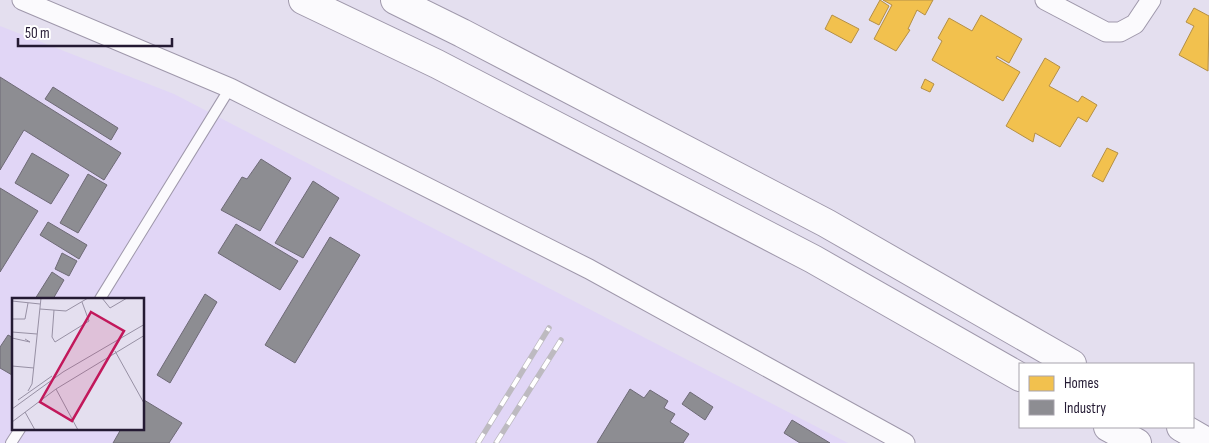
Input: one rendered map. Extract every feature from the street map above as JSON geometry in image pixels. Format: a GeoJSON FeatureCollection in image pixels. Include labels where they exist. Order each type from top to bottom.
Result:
{"type":"FeatureCollection","features":[{"type":"Feature","properties":{"kind":"highway"},"geometry":{"type":"LineString","coordinates":[[303,0],[436,64],[813,259],[1019,376]]}},
{"type":"Feature","properties":{"kind":"highway"},"geometry":{"type":"LineString","coordinates":[[395,0],[471,37],[826,224],[1070,363]]}},
{"type":"Feature","properties":{"kind":"highway"},"geometry":{"type":"LineString","coordinates":[[1110,428],[1137,443]]}},
{"type":"Feature","properties":{"kind":"highway"},"geometry":{"type":"LineString","coordinates":[[1183,428],[1209,443]]}},
{"type":"Feature","properties":{"kind":"street"},"geometry":{"type":"LineString","coordinates":[[22,0],[230,88],[589,269],[905,443]]}},
{"type":"Feature","properties":{"kind":"street"},"geometry":{"type":"LineString","coordinates":[[1045,0],[1106,32],[1120,32],[1135,24],[1151,0]]}},
{"type":"Feature","properties":{"kind":"lane"},"geometry":{"type":"LineString","coordinates":[[101,298],[230,88]]}},
{"type":"Feature","properties":{"kind":"lane"},"geometry":{"type":"LineString","coordinates":[[11,443],[19,430]]}},
{"type":"Feature","properties":{"kind":"shaded area"},"geometry":{"type":"Polygon","coordinates":[[[0,26],[174,94],[848,443],[0,443],[0,26]]]}},
{"type":"Feature","properties":{"kind":"building: Homes"},"geometry":{"type":"Polygon","coordinates":[[[880,0],[889,6],[879,25],[869,20],[880,0]]]}},
{"type":"Feature","properties":{"kind":"building: Homes"},"geometry":{"type":"Polygon","coordinates":[[[883,0],[933,0],[925,15],[917,10],[908,29],[910,30],[896,51],[874,39],[892,5],[883,0]]]}},
{"type":"Feature","properties":{"kind":"building: Homes"},"geometry":{"type":"Polygon","coordinates":[[[1194,8],[1209,16],[1208,71],[1179,55],[1194,26],[1186,22],[1194,8]]]}},
{"type":"Feature","properties":{"kind":"building: Homes"},"geometry":{"type":"Polygon","coordinates":[[[832,15],[859,29],[851,43],[825,29],[832,15]]]}},
{"type":"Feature","properties":{"kind":"building: Homes"},"geometry":{"type":"Polygon","coordinates":[[[981,15],[1022,39],[1009,63],[997,56],[996,58],[1020,72],[1003,101],[932,60],[942,41],[938,38],[949,18],[972,31],[981,15]]]}},
{"type":"Feature","properties":{"kind":"building: Homes"},"geometry":{"type":"Polygon","coordinates":[[[1045,58],[1060,67],[1049,86],[1078,102],[1082,96],[1097,105],[1087,122],[1078,117],[1060,147],[1035,133],[1033,142],[1006,126],[1045,58]]]}},
{"type":"Feature","properties":{"kind":"building: Homes"},"geometry":{"type":"Polygon","coordinates":[[[925,79],[934,84],[930,92],[921,88],[925,79]]]}},
{"type":"Feature","properties":{"kind":"building: Homes"},"geometry":{"type":"Polygon","coordinates":[[[1107,148],[1118,153],[1103,182],[1092,176],[1107,148]]]}},
{"type":"Feature","properties":{"kind":"building: Industry"},"geometry":{"type":"Polygon","coordinates":[[[0,77],[121,153],[104,180],[24,130],[0,170],[0,77]]]}},
{"type":"Feature","properties":{"kind":"building: Industry"},"geometry":{"type":"Polygon","coordinates":[[[53,87],[118,128],[111,140],[45,99],[53,87]]]}},
{"type":"Feature","properties":{"kind":"building: Industry"},"geometry":{"type":"Polygon","coordinates":[[[32,153],[69,175],[51,204],[15,183],[32,153]]]}},
{"type":"Feature","properties":{"kind":"building: Industry"},"geometry":{"type":"Polygon","coordinates":[[[261,159],[291,178],[260,231],[221,210],[242,177],[247,179],[261,159]]]}},
{"type":"Feature","properties":{"kind":"building: Industry"},"geometry":{"type":"Polygon","coordinates":[[[88,174],[107,185],[78,233],[60,223],[88,174]]]}},
{"type":"Feature","properties":{"kind":"building: Industry"},"geometry":{"type":"Polygon","coordinates":[[[313,181],[339,198],[303,258],[275,243],[313,181]]]}},
{"type":"Feature","properties":{"kind":"building: Industry"},"geometry":{"type":"Polygon","coordinates":[[[0,188],[38,211],[0,272],[0,188]]]}},
{"type":"Feature","properties":{"kind":"building: Industry"},"geometry":{"type":"Polygon","coordinates":[[[48,222],[87,245],[79,259],[40,235],[48,222]]]}},
{"type":"Feature","properties":{"kind":"building: Industry"},"geometry":{"type":"Polygon","coordinates":[[[236,224],[298,261],[280,290],[218,253],[236,224]]]}},
{"type":"Feature","properties":{"kind":"building: Industry"},"geometry":{"type":"Polygon","coordinates":[[[330,237],[360,255],[295,363],[265,345],[330,237]]]}},
{"type":"Feature","properties":{"kind":"building: Industry"},"geometry":{"type":"Polygon","coordinates":[[[62,253],[77,261],[69,276],[55,269],[62,253]]]}},
{"type":"Feature","properties":{"kind":"building: Industry"},"geometry":{"type":"Polygon","coordinates":[[[52,272],[64,280],[54,298],[36,298],[52,272]]]}},
{"type":"Feature","properties":{"kind":"building: Industry"},"geometry":{"type":"Polygon","coordinates":[[[205,294],[217,302],[170,383],[157,375],[205,294]]]}},
{"type":"Feature","properties":{"kind":"building: Industry"},"geometry":{"type":"Polygon","coordinates":[[[8,335],[12,337],[12,375],[0,368],[0,347],[8,335]]]}},
{"type":"Feature","properties":{"kind":"building: Industry"},"geometry":{"type":"Polygon","coordinates":[[[630,389],[644,398],[650,390],[668,401],[664,408],[675,414],[670,422],[689,434],[683,443],[597,443],[630,389]]]}},
{"type":"Feature","properties":{"kind":"building: Industry"},"geometry":{"type":"Polygon","coordinates":[[[690,392],[713,407],[705,420],[682,404],[690,392]]]}},
{"type":"Feature","properties":{"kind":"building: Industry"},"geometry":{"type":"Polygon","coordinates":[[[145,401],[182,423],[169,443],[113,443],[120,430],[145,430],[145,401]]]}},
{"type":"Feature","properties":{"kind":"building: Industry"},"geometry":{"type":"Polygon","coordinates":[[[792,420],[830,443],[800,443],[784,433],[792,420]]]}},
{"type":"Feature","properties":{"kind":"railway"},"geometry":{"type":"LineString","coordinates":[[478,443],[549,328]]}},
{"type":"Feature","properties":{"kind":"railway"},"geometry":{"type":"LineString","coordinates":[[496,443],[561,340]]}}]}
